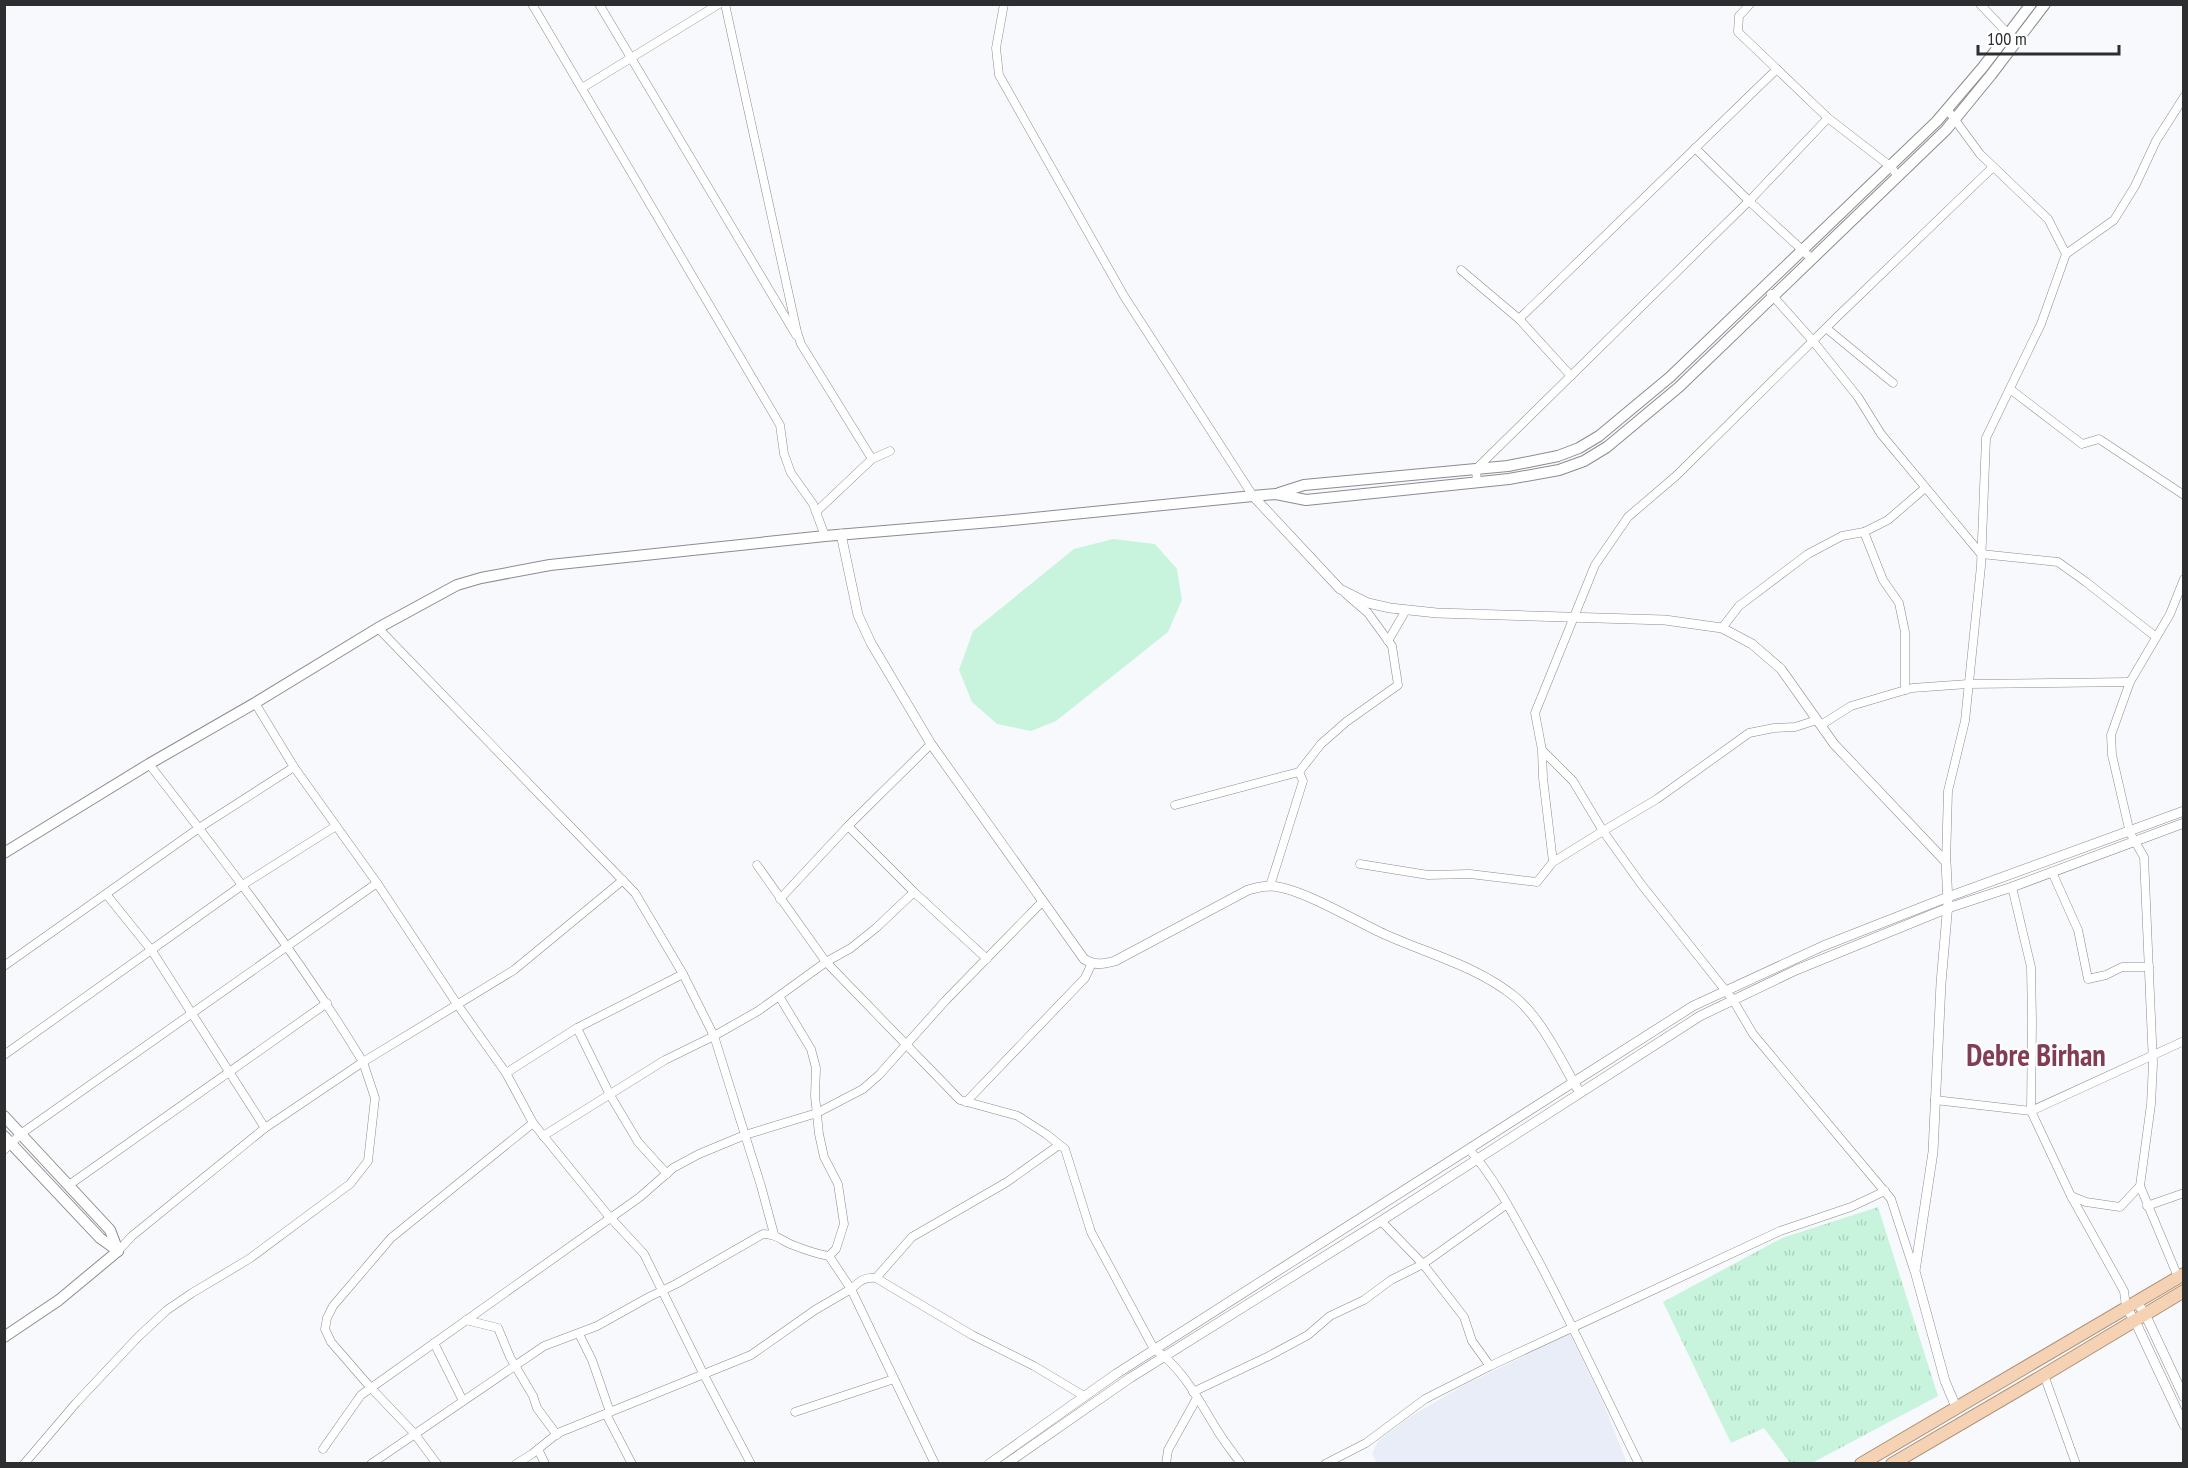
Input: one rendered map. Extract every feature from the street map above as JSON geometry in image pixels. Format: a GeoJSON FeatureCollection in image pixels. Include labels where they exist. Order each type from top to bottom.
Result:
{"type":"FeatureCollection","features":[{"type":"Feature","properties":{"kind":"highway"},"geometry":{"type":"LineString","coordinates":[[1861,1464],[2181,1275]]}},
{"type":"Feature","properties":{"kind":"highway"},"geometry":{"type":"LineString","coordinates":[[1892,1464],[2184,1291]]}},
{"type":"Feature","properties":{"kind":"main road"},"geometry":{"type":"LineString","coordinates":[[1276,494],[1306,500],[1509,479],[1559,470],[1584,461],[1607,447],[1679,387],[1955,119],[2012,38],[2031,4]]}},
{"type":"Feature","properties":{"kind":"main road"},"geometry":{"type":"LineString","coordinates":[[4,853],[378,628],[456,585],[482,578],[550,565],[841,534],[1003,521],[1276,494],[1304,485],[1508,466],[1558,456],[1580,448],[1599,436],[1670,377],[1890,166],[1947,109],[2044,4]]}},
{"type":"Feature","properties":{"kind":"main road"},"geometry":{"type":"LineString","coordinates":[[4,1116],[110,1230],[118,1251]]}},
{"type":"Feature","properties":{"kind":"main road"},"geometry":{"type":"LineString","coordinates":[[7,1143],[100,1238],[118,1251]]}},
{"type":"Feature","properties":{"kind":"main road"},"geometry":{"type":"LineString","coordinates":[[4,1337],[59,1300],[118,1251]]}},
{"type":"Feature","properties":{"kind":"street"},"geometry":{"type":"LineString","coordinates":[[532,4],[780,425],[784,454],[791,473],[813,504],[825,536]]}},
{"type":"Feature","properties":{"kind":"street"},"geometry":{"type":"LineString","coordinates":[[599,4],[872,459]]}},
{"type":"Feature","properties":{"kind":"street"},"geometry":{"type":"LineString","coordinates":[[582,88],[719,4]]}},
{"type":"Feature","properties":{"kind":"street"},"geometry":{"type":"LineString","coordinates":[[725,4],[801,344]]}},
{"type":"Feature","properties":{"kind":"street"},"geometry":{"type":"LineString","coordinates":[[1004,4],[996,48],[999,75],[1124,296],[1253,496],[1340,589],[1368,613],[1392,646],[1398,685],[1346,722],[1321,744],[1299,772],[1175,805]]}},
{"type":"Feature","properties":{"kind":"street"},"geometry":{"type":"LineString","coordinates":[[1750,4],[1739,16],[1738,32],[1828,118],[1890,166],[1898,176]]}},
{"type":"Feature","properties":{"kind":"street"},"geometry":{"type":"LineString","coordinates":[[1980,4],[2012,38]]}},
{"type":"Feature","properties":{"kind":"street"},"geometry":{"type":"LineString","coordinates":[[1519,318],[1776,69]]}},
{"type":"Feature","properties":{"kind":"street"},"geometry":{"type":"LineString","coordinates":[[1915,1271],[1933,1152],[1941,983],[1948,908],[1946,862],[1948,791],[1965,721],[1981,554],[1986,438],[2041,324],[2066,254],[2114,220],[2135,186],[2156,141],[2184,97]]}},
{"type":"Feature","properties":{"kind":"street"},"geometry":{"type":"LineString","coordinates":[[1947,109],[1980,154],[2048,219],[2066,254]]}},
{"type":"Feature","properties":{"kind":"street"},"geometry":{"type":"LineString","coordinates":[[1477,483],[1476,470],[1749,201],[1828,118]]}},
{"type":"Feature","properties":{"kind":"street"},"geometry":{"type":"LineString","coordinates":[[1695,148],[1812,259]]}},
{"type":"Feature","properties":{"kind":"street"},"geometry":{"type":"LineString","coordinates":[[1553,862],[1542,750],[1534,713],[1595,566],[1628,517],[1677,475],[1993,167]]}},
{"type":"Feature","properties":{"kind":"street"},"geometry":{"type":"LineString","coordinates":[[1461,270],[1519,318],[1571,376]]}},
{"type":"Feature","properties":{"kind":"street"},"geometry":{"type":"LineString","coordinates":[[1764,287],[1813,341],[1858,398],[1881,434],[1981,554],[2058,562],[2156,637]]}},
{"type":"Feature","properties":{"kind":"street"},"geometry":{"type":"LineString","coordinates":[[1826,328],[1893,384]]}},
{"type":"Feature","properties":{"kind":"street"},"geometry":{"type":"LineString","coordinates":[[2010,389],[2082,444],[2099,439],[2184,495]]}},
{"type":"Feature","properties":{"kind":"street"},"geometry":{"type":"LineString","coordinates":[[816,512],[872,459],[890,451]]}},
{"type":"Feature","properties":{"kind":"street"},"geometry":{"type":"LineString","coordinates":[[1722,628],[1739,606],[1808,554],[1842,536],[1864,532],[1888,520],[1925,488]]}},
{"type":"Feature","properties":{"kind":"street"},"geometry":{"type":"LineString","coordinates":[[1864,532],[1883,580],[1899,603],[1905,632],[1905,690]]}},
{"type":"Feature","properties":{"kind":"street"},"geometry":{"type":"LineString","coordinates":[[841,534],[858,615],[871,643],[931,744],[1084,959],[1092,963],[1103,964],[1115,961],[1248,890],[1270,886],[1306,896],[1385,935],[1477,972],[1497,983],[1517,998],[1536,1020],[1580,1092]]}},
{"type":"Feature","properties":{"kind":"street"},"geometry":{"type":"LineString","coordinates":[[2181,1275],[2147,1206],[2140,1186],[2151,1104],[2153,1055],[2144,857],[2130,832],[2112,755],[2111,735],[2130,681],[2170,614],[2184,579]]}},
{"type":"Feature","properties":{"kind":"street"},"geometry":{"type":"LineString","coordinates":[[1340,589],[1368,603],[1406,610],[1437,613],[1665,620],[1722,628],[1752,644],[1781,669],[1834,744],[1946,862]]}},
{"type":"Feature","properties":{"kind":"street"},"geometry":{"type":"LineString","coordinates":[[1389,641],[1406,610]]}},
{"type":"Feature","properties":{"kind":"street"},"geometry":{"type":"LineString","coordinates":[[378,628],[635,893],[683,974],[714,1036],[762,1186],[774,1234]]}},
{"type":"Feature","properties":{"kind":"street"},"geometry":{"type":"LineString","coordinates":[[1360,864],[1428,875],[1470,874],[1537,882],[1553,862],[1657,799],[1749,733],[1819,722],[1851,706],[1905,690],[1968,684],[2130,681]]}},
{"type":"Feature","properties":{"kind":"street"},"geometry":{"type":"LineString","coordinates":[[255,703],[294,767],[377,883],[506,1073],[533,1123],[611,1218],[644,1254],[704,1375],[752,1464]]}},
{"type":"Feature","properties":{"kind":"street"},"geometry":{"type":"LineString","coordinates":[[780,899],[848,826],[931,744]]}},
{"type":"Feature","properties":{"kind":"street"},"geometry":{"type":"LineString","coordinates":[[1542,750],[1573,781],[1603,831],[1641,884],[1733,1000],[1753,1034],[1891,1199],[1915,1271],[1945,1380],[1956,1407]]}},
{"type":"Feature","properties":{"kind":"street"},"geometry":{"type":"LineString","coordinates":[[24,1464],[76,1403],[166,1310],[249,1259],[350,1184],[368,1161],[375,1098],[363,1062],[327,1003],[199,828],[149,764]]}},
{"type":"Feature","properties":{"kind":"street"},"geometry":{"type":"LineString","coordinates":[[4,966],[199,828],[294,767]]}},
{"type":"Feature","properties":{"kind":"street"},"geometry":{"type":"LineString","coordinates":[[1270,886],[1303,781],[1299,772]]}},
{"type":"Feature","properties":{"kind":"street"},"geometry":{"type":"LineString","coordinates":[[989,1464],[1154,1349],[1693,1006],[1823,946],[1948,897],[2184,811]]}},
{"type":"Feature","properties":{"kind":"street"},"geometry":{"type":"LineString","coordinates":[[1006,1464],[1130,1378],[1381,1221],[1700,1016],[1796,970],[1948,908],[2012,887],[2184,823]]}},
{"type":"Feature","properties":{"kind":"street"},"geometry":{"type":"LineString","coordinates":[[4,1055],[242,886],[336,826]]}},
{"type":"Feature","properties":{"kind":"street"},"geometry":{"type":"LineString","coordinates":[[848,826],[987,958]]}},
{"type":"Feature","properties":{"kind":"street"},"geometry":{"type":"LineString","coordinates":[[757,866],[826,962],[960,1100],[1018,1116],[1065,1149],[1091,1232],[1154,1349],[1166,1356],[1241,1464]]}},
{"type":"Feature","properties":{"kind":"street"},"geometry":{"type":"LineString","coordinates":[[2052,872],[2078,930],[2088,979],[2106,975],[2122,967],[2149,967]]}},
{"type":"Feature","properties":{"kind":"street"},"geometry":{"type":"LineString","coordinates":[[118,1251],[132,1236],[264,1128],[363,1062],[514,970],[623,880]]}},
{"type":"Feature","properties":{"kind":"street"},"geometry":{"type":"LineString","coordinates":[[7,1143],[377,883]]}},
{"type":"Feature","properties":{"kind":"street"},"geometry":{"type":"LineString","coordinates":[[2012,887],[2031,967],[2031,1111],[2071,1196],[2184,1397]]}},
{"type":"Feature","properties":{"kind":"street"},"geometry":{"type":"LineString","coordinates":[[543,1136],[666,1060],[758,1011],[826,962],[851,948],[876,928],[914,891]]}},
{"type":"Feature","properties":{"kind":"street"},"geometry":{"type":"LineString","coordinates":[[106,894],[152,951],[264,1128]]}},
{"type":"Feature","properties":{"kind":"street"},"geometry":{"type":"LineString","coordinates":[[322,1449],[361,1395],[640,1197],[673,1168],[744,1135],[817,1113],[862,1089],[879,1075],[1043,901]]}},
{"type":"Feature","properties":{"kind":"street"},"geometry":{"type":"LineString","coordinates":[[966,1102],[1085,978],[1092,963]]}},
{"type":"Feature","properties":{"kind":"street"},"geometry":{"type":"LineString","coordinates":[[506,1073],[577,1028],[683,974]]}},
{"type":"Feature","properties":{"kind":"street"},"geometry":{"type":"LineString","coordinates":[[779,996],[811,1049],[816,1068],[819,1134],[824,1157],[838,1184],[844,1224],[836,1249],[829,1256]]}},
{"type":"Feature","properties":{"kind":"street"},"geometry":{"type":"LineString","coordinates":[[69,1185],[327,1003]]}},
{"type":"Feature","properties":{"kind":"street"},"geometry":{"type":"LineString","coordinates":[[577,1028],[610,1095],[638,1142],[666,1174]]}},
{"type":"Feature","properties":{"kind":"street"},"geometry":{"type":"LineString","coordinates":[[1935,1100],[2031,1111],[2184,1041]]}},
{"type":"Feature","properties":{"kind":"street"},"geometry":{"type":"LineString","coordinates":[[437,1464],[414,1432],[331,1342],[325,1329],[327,1318],[333,1306],[391,1238],[533,1123]]}},
{"type":"Feature","properties":{"kind":"street"},"geometry":{"type":"LineString","coordinates":[[876,1278],[912,1237],[1007,1182],[1059,1145]]}},
{"type":"Feature","properties":{"kind":"street"},"geometry":{"type":"LineString","coordinates":[[1469,1149],[1507,1204],[1573,1326],[1639,1464]]}},
{"type":"Feature","properties":{"kind":"street"},"geometry":{"type":"LineString","coordinates":[[2071,1196],[2086,1202],[2120,1207],[2140,1186]]}},
{"type":"Feature","properties":{"kind":"street"},"geometry":{"type":"LineString","coordinates":[[1325,1464],[1366,1443],[1425,1399],[1490,1366],[1780,1231],[1851,1207],[1885,1191]]}},
{"type":"Feature","properties":{"kind":"street"},"geometry":{"type":"LineString","coordinates":[[2147,1206],[2184,1193]]}},
{"type":"Feature","properties":{"kind":"street"},"geometry":{"type":"LineString","coordinates":[[1166,1464],[1168,1450],[1195,1395],[1308,1335],[1330,1316],[1364,1300],[1391,1280],[1423,1264],[1507,1204]]}},
{"type":"Feature","properties":{"kind":"street"},"geometry":{"type":"LineString","coordinates":[[1381,1221],[1423,1264],[1464,1317],[1472,1341],[1490,1366]]}},
{"type":"Feature","properties":{"kind":"street"},"geometry":{"type":"LineString","coordinates":[[371,1464],[414,1432],[544,1346],[597,1326],[763,1234],[774,1234],[788,1243],[818,1255],[829,1256]]}},
{"type":"Feature","properties":{"kind":"street"},"geometry":{"type":"LineString","coordinates":[[829,1256],[851,1289],[935,1464]]}},
{"type":"Feature","properties":{"kind":"street"},"geometry":{"type":"LineString","coordinates":[[516,1464],[557,1434],[751,1355],[851,1289],[860,1280],[868,1277],[876,1278],[972,1335],[1034,1366],[1084,1396]]}},
{"type":"Feature","properties":{"kind":"street"},"geometry":{"type":"LineString","coordinates":[[2140,1318],[2184,1425]]}},
{"type":"Feature","properties":{"kind":"street"},"geometry":{"type":"LineString","coordinates":[[466,1320],[498,1328],[515,1367],[533,1396],[537,1408],[557,1434]]}},
{"type":"Feature","properties":{"kind":"street"},"geometry":{"type":"LineString","coordinates":[[579,1334],[592,1360],[608,1413],[632,1464]]}},
{"type":"Feature","properties":{"kind":"street"},"geometry":{"type":"LineString","coordinates":[[434,1343],[463,1401]]}},
{"type":"Feature","properties":{"kind":"street"},"geometry":{"type":"LineString","coordinates":[[2044,1375],[2076,1464]]}},
{"type":"Feature","properties":{"kind":"street"},"geometry":{"type":"LineString","coordinates":[[795,1412],[894,1379]]}},
{"type":"Feature","properties":{"kind":"street"},"geometry":{"type":"LineString","coordinates":[[538,1449],[545,1464]]}},
{"type":"Feature","properties":{"kind":"shaded area"},"geometry":{"type":"Polygon","coordinates":[[[1570,1334],[1602,1400],[1627,1463],[1377,1463],[1372,1454],[1378,1441],[1408,1418],[1466,1384],[1570,1334]]]}},
{"type":"Feature","properties":{"kind":"green space"},"geometry":{"type":"Polygon","coordinates":[[[1113,539],[1155,544],[1177,569],[1182,600],[1168,632],[1056,721],[1031,731],[997,724],[972,702],[959,670],[973,631],[1074,549],[1113,539]]]}},
{"type":"Feature","properties":{"kind":"green space"},"geometry":{"type":"Polygon","coordinates":[[[1878,1207],[1938,1396],[1812,1463],[1790,1463],[1764,1428],[1731,1443],[1663,1302],[1782,1238],[1878,1207]]]}},
{"type":"Feature","properties":{"kind":"district","name":"Debre Birhan"},"geometry":{"type":"Point","coordinates":[2036,1054]}}]}
